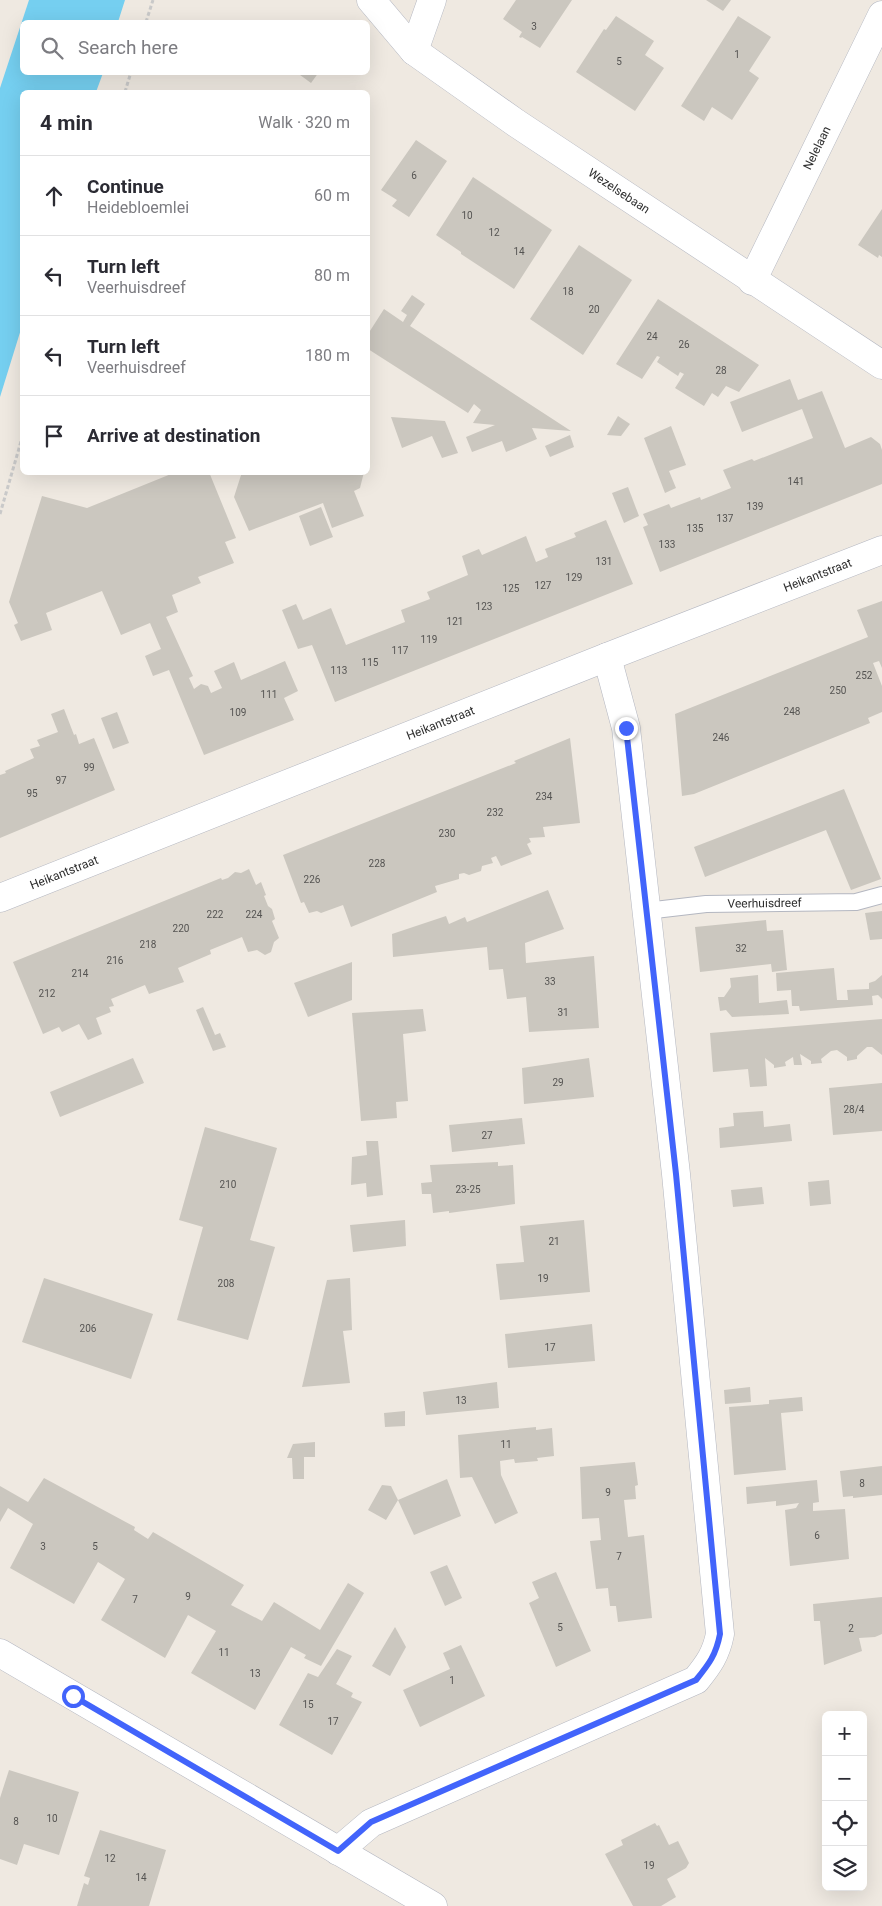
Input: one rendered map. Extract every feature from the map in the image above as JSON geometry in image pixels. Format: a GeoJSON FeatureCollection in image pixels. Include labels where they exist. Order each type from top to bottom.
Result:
{"type":"FeatureCollection","features":[{"type":"Feature","properties":{"kind":"street","name":"Wezelsebaan"},"geometry":{"type":"LineString","coordinates":[[371,0],[414,51],[516,123],[882,366]]}},
{"type":"Feature","properties":{"kind":"street"},"geometry":{"type":"LineString","coordinates":[[414,51],[432,0]]}},
{"type":"Feature","properties":{"kind":"street","name":"Nelelaan"},"geometry":{"type":"LineString","coordinates":[[752,281],[882,15]]}},
{"type":"Feature","properties":{"kind":"street","name":"Heikantstraat"},"geometry":{"type":"LineString","coordinates":[[0,898],[882,550]]}},
{"type":"Feature","properties":{"kind":"street"},"geometry":{"type":"LineString","coordinates":[[338,1851],[371,1822],[696,1680],[708,1665],[716,1650],[720,1634],[676,1174],[626,728],[607,657]]}},
{"type":"Feature","properties":{"kind":"street"},"geometry":{"type":"LineString","coordinates":[[0,1653],[433,1906]]}},
{"type":"Feature","properties":{"kind":"lane","name":"Veerhuisdreef"},"geometry":{"type":"LineString","coordinates":[[646,912],[706,904],[856,902],[882,895]]}},
{"type":"Feature","properties":{"kind":"path"},"geometry":{"type":"LineString","coordinates":[[147,20],[153,0]]}},
{"type":"Feature","properties":{"kind":"path"},"geometry":{"type":"LineString","coordinates":[[126,90],[130,75]]}},
{"type":"Feature","properties":{"kind":"path"},"geometry":{"type":"LineString","coordinates":[[0,514],[20,445]]}},
{"type":"Feature","properties":{"kind":"water"},"geometry":{"type":"Polygon","coordinates":[[[29,0],[125,0],[119,20],[22,20],[29,0]]]}},
{"type":"Feature","properties":{"kind":"water"},"geometry":{"type":"Polygon","coordinates":[[[20,27],[20,75],[102,75],[97,90],[20,90],[20,332],[0,397],[0,88],[20,27]]]}},
{"type":"Feature","properties":{"kind":"building"},"geometry":{"type":"Polygon","coordinates":[[[516,0],[572,0],[540,48],[519,37],[522,32],[503,19],[516,0]]]}},
{"type":"Feature","properties":{"kind":"building"},"geometry":{"type":"Polygon","coordinates":[[[706,0],[731,0],[723,11],[706,0]]]}},
{"type":"Feature","properties":{"kind":"building"},"geometry":{"type":"Polygon","coordinates":[[[616,16],[654,41],[645,55],[664,68],[635,111],[576,72],[604,29],[606,30],[616,16]]]}},
{"type":"Feature","properties":{"kind":"building"},"geometry":{"type":"Polygon","coordinates":[[[738,16],[771,37],[749,71],[759,78],[732,120],[712,107],[704,121],[681,106],[738,16]]]}},
{"type":"Feature","properties":{"kind":"building"},"geometry":{"type":"Polygon","coordinates":[[[300,75],[317,75],[311,83],[300,75]]]}},
{"type":"Feature","properties":{"kind":"building"},"geometry":{"type":"Polygon","coordinates":[[[416,140],[447,161],[409,217],[392,206],[397,200],[381,190],[416,140]]]}},
{"type":"Feature","properties":{"kind":"building"},"geometry":{"type":"Polygon","coordinates":[[[473,177],[552,230],[514,289],[436,235],[473,177]]]}},
{"type":"Feature","properties":{"kind":"building"},"geometry":{"type":"Polygon","coordinates":[[[882,209],[882,257],[879,255],[878,258],[858,245],[882,209]]]}},
{"type":"Feature","properties":{"kind":"building"},"geometry":{"type":"Polygon","coordinates":[[[579,245],[632,280],[583,355],[530,319],[579,245]]]}},
{"type":"Feature","properties":{"kind":"building"},"geometry":{"type":"Polygon","coordinates":[[[412,295],[425,304],[410,326],[571,431],[532,428],[537,439],[506,452],[502,441],[472,452],[466,437],[495,425],[473,423],[481,410],[474,404],[468,413],[370,350],[370,331],[384,309],[403,322],[407,315],[401,311],[412,295]]]}},
{"type":"Feature","properties":{"kind":"building"},"geometry":{"type":"Polygon","coordinates":[[[658,299],[759,365],[739,392],[726,386],[718,397],[712,393],[704,406],[675,388],[684,374],[680,372],[678,376],[657,362],[660,357],[657,356],[642,379],[616,364],[658,299]]]}},
{"type":"Feature","properties":{"kind":"building"},"geometry":{"type":"Polygon","coordinates":[[[790,379],[798,400],[822,391],[845,448],[871,437],[880,444],[882,450],[882,484],[660,572],[643,527],[648,525],[643,514],[669,504],[671,508],[700,497],[701,500],[731,488],[723,470],[752,459],[754,461],[813,438],[802,409],[742,432],[730,402],[790,379]]]}},
{"type":"Feature","properties":{"kind":"building"},"geometry":{"type":"Polygon","coordinates":[[[618,416],[630,424],[621,436],[607,435],[618,416]]]}},
{"type":"Feature","properties":{"kind":"building"},"geometry":{"type":"Polygon","coordinates":[[[391,417],[445,421],[458,453],[442,458],[432,436],[402,448],[391,417]]]}},
{"type":"Feature","properties":{"kind":"building"},"geometry":{"type":"Polygon","coordinates":[[[671,426],[686,465],[669,471],[676,488],[665,493],[644,438],[671,426]]]}},
{"type":"Feature","properties":{"kind":"building"},"geometry":{"type":"Polygon","coordinates":[[[570,435],[574,447],[550,457],[545,446],[570,435]]]}},
{"type":"Feature","properties":{"kind":"building"},"geometry":{"type":"Polygon","coordinates":[[[169,475],[210,475],[236,538],[225,542],[234,563],[198,577],[201,583],[172,595],[178,612],[166,617],[193,676],[189,678],[194,689],[201,684],[208,686],[211,693],[222,688],[214,671],[234,662],[241,680],[285,661],[298,691],[284,698],[294,720],[204,755],[169,670],[153,676],[145,656],[161,649],[150,623],[121,635],[102,591],[46,613],[52,630],[21,641],[14,625],[18,623],[9,602],[42,496],[87,508],[169,475]]]}},
{"type":"Feature","properties":{"kind":"building"},"geometry":{"type":"Polygon","coordinates":[[[241,475],[363,475],[360,488],[354,491],[364,516],[332,528],[323,503],[249,531],[234,497],[241,475]]]}},
{"type":"Feature","properties":{"kind":"building"},"geometry":{"type":"Polygon","coordinates":[[[628,487],[639,516],[624,523],[612,493],[628,487]]]}},
{"type":"Feature","properties":{"kind":"building"},"geometry":{"type":"Polygon","coordinates":[[[321,507],[333,537],[310,546],[299,516],[321,507]]]}},
{"type":"Feature","properties":{"kind":"building"},"geometry":{"type":"Polygon","coordinates":[[[606,520],[633,584],[335,702],[312,645],[298,649],[282,610],[296,604],[303,620],[331,608],[346,645],[405,622],[401,610],[430,599],[427,592],[468,575],[462,556],[479,549],[482,555],[526,536],[536,562],[548,557],[545,549],[576,537],[574,533],[606,520]]]}},
{"type":"Feature","properties":{"kind":"building"},"geometry":{"type":"Polygon","coordinates":[[[882,601],[882,668],[879,661],[873,663],[882,686],[882,712],[868,718],[870,723],[694,794],[682,796],[675,714],[868,637],[857,610],[882,601]]]}},
{"type":"Feature","properties":{"kind":"building"},"geometry":{"type":"Polygon","coordinates":[[[64,709],[79,744],[94,738],[115,790],[0,838],[0,775],[34,758],[30,749],[40,746],[37,740],[58,732],[51,714],[64,709]]]}},
{"type":"Feature","properties":{"kind":"building"},"geometry":{"type":"Polygon","coordinates":[[[117,712],[129,743],[113,749],[101,718],[117,712]]]}},
{"type":"Feature","properties":{"kind":"building"},"geometry":{"type":"Polygon","coordinates":[[[570,738],[580,823],[543,827],[545,837],[529,838],[531,842],[527,844],[532,854],[501,866],[496,856],[491,858],[493,863],[482,866],[481,871],[469,875],[459,874],[459,879],[435,886],[437,892],[351,927],[343,905],[321,913],[317,911],[309,913],[304,902],[301,903],[283,855],[516,763],[514,761],[570,738]]]}},
{"type":"Feature","properties":{"kind":"building"},"geometry":{"type":"Polygon","coordinates":[[[844,789],[881,879],[851,890],[826,830],[705,877],[694,847],[844,789]]]}},
{"type":"Feature","properties":{"kind":"building"},"geometry":{"type":"Polygon","coordinates":[[[249,869],[256,885],[261,882],[266,895],[264,896],[268,906],[272,909],[275,919],[272,921],[279,938],[274,942],[271,952],[265,955],[257,950],[248,952],[242,937],[210,950],[211,954],[178,968],[184,982],[149,994],[145,985],[111,999],[114,1006],[109,1007],[111,1012],[96,1018],[102,1034],[88,1040],[79,1024],[62,1032],[59,1027],[43,1034],[13,962],[221,878],[222,880],[228,878],[235,872],[241,873],[249,869]]]}},
{"type":"Feature","properties":{"kind":"building"},"geometry":{"type":"Polygon","coordinates":[[[548,890],[564,929],[525,943],[526,963],[594,956],[599,1028],[529,1032],[526,997],[507,999],[503,969],[489,970],[487,947],[393,957],[392,934],[446,916],[449,924],[465,917],[467,922],[548,890]]]}},
{"type":"Feature","properties":{"kind":"building"},"geometry":{"type":"Polygon","coordinates":[[[882,911],[882,939],[870,940],[865,913],[882,911]]]}},
{"type":"Feature","properties":{"kind":"building"},"geometry":{"type":"Polygon","coordinates":[[[766,920],[767,931],[783,930],[787,970],[772,972],[771,964],[700,972],[695,927],[766,920]]]}},
{"type":"Feature","properties":{"kind":"building"},"geometry":{"type":"Polygon","coordinates":[[[352,962],[352,1000],[308,1017],[294,983],[352,962]]]}},
{"type":"Feature","properties":{"kind":"building"},"geometry":{"type":"Polygon","coordinates":[[[834,968],[837,1000],[848,1000],[847,990],[869,989],[869,983],[882,975],[882,999],[878,995],[872,996],[873,1005],[800,1011],[799,1006],[792,1006],[791,990],[777,991],[776,973],[834,968]]]}},
{"type":"Feature","properties":{"kind":"building"},"geometry":{"type":"Polygon","coordinates":[[[758,975],[759,1003],[787,1000],[789,1014],[732,1017],[726,1010],[720,1011],[718,997],[724,997],[731,987],[730,978],[758,975]]]}},
{"type":"Feature","properties":{"kind":"building"},"geometry":{"type":"Polygon","coordinates":[[[203,1007],[215,1035],[220,1033],[226,1047],[213,1051],[196,1010],[203,1007]]]}},
{"type":"Feature","properties":{"kind":"building"},"geometry":{"type":"Polygon","coordinates":[[[423,1009],[426,1031],[403,1034],[408,1101],[396,1102],[397,1118],[361,1121],[352,1013],[423,1009]]]}},
{"type":"Feature","properties":{"kind":"building"},"geometry":{"type":"Polygon","coordinates":[[[882,1019],[882,1055],[872,1047],[867,1047],[857,1056],[857,1059],[847,1061],[847,1057],[837,1050],[831,1051],[821,1059],[822,1063],[811,1064],[811,1061],[800,1054],[802,1065],[794,1065],[793,1057],[785,1062],[786,1066],[774,1068],[774,1065],[765,1058],[767,1086],[750,1087],[748,1069],[713,1072],[710,1033],[882,1019]]]}},
{"type":"Feature","properties":{"kind":"building"},"geometry":{"type":"Polygon","coordinates":[[[133,1058],[144,1083],[60,1117],[50,1092],[133,1058]]]}},
{"type":"Feature","properties":{"kind":"building"},"geometry":{"type":"Polygon","coordinates":[[[589,1058],[594,1097],[524,1104],[522,1068],[589,1058]]]}},
{"type":"Feature","properties":{"kind":"building"},"geometry":{"type":"Polygon","coordinates":[[[882,1083],[882,1131],[833,1135],[829,1088],[882,1083]]]}},
{"type":"Feature","properties":{"kind":"building"},"geometry":{"type":"Polygon","coordinates":[[[763,1111],[764,1127],[790,1124],[792,1141],[720,1148],[719,1128],[734,1126],[733,1113],[763,1111]]]}},
{"type":"Feature","properties":{"kind":"building"},"geometry":{"type":"Polygon","coordinates":[[[522,1118],[525,1144],[452,1152],[449,1125],[522,1118]]]}},
{"type":"Feature","properties":{"kind":"building"},"geometry":{"type":"Polygon","coordinates":[[[205,1127],[277,1148],[250,1240],[275,1247],[248,1340],[177,1320],[203,1227],[179,1220],[205,1127]]]}},
{"type":"Feature","properties":{"kind":"building"},"geometry":{"type":"Polygon","coordinates":[[[366,1141],[378,1141],[383,1195],[367,1197],[366,1183],[351,1185],[352,1157],[367,1155],[366,1141]]]}},
{"type":"Feature","properties":{"kind":"building"},"geometry":{"type":"Polygon","coordinates":[[[498,1162],[498,1166],[513,1165],[515,1204],[449,1213],[449,1211],[433,1213],[431,1194],[422,1194],[421,1183],[432,1182],[430,1165],[498,1162]]]}},
{"type":"Feature","properties":{"kind":"building"},"geometry":{"type":"Polygon","coordinates":[[[829,1180],[831,1204],[810,1206],[808,1182],[829,1180]]]}},
{"type":"Feature","properties":{"kind":"building"},"geometry":{"type":"Polygon","coordinates":[[[762,1187],[764,1204],[733,1207],[731,1190],[762,1187]]]}},
{"type":"Feature","properties":{"kind":"building"},"geometry":{"type":"Polygon","coordinates":[[[405,1220],[406,1246],[353,1252],[350,1225],[405,1220]]]}},
{"type":"Feature","properties":{"kind":"building"},"geometry":{"type":"Polygon","coordinates":[[[584,1220],[590,1292],[500,1300],[496,1264],[524,1262],[520,1226],[584,1220]]]}},
{"type":"Feature","properties":{"kind":"building"},"geometry":{"type":"Polygon","coordinates":[[[44,1278],[153,1314],[131,1379],[22,1342],[44,1278]]]}},
{"type":"Feature","properties":{"kind":"building"},"geometry":{"type":"Polygon","coordinates":[[[350,1278],[352,1330],[343,1331],[350,1383],[302,1387],[327,1280],[350,1278]]]}},
{"type":"Feature","properties":{"kind":"building"},"geometry":{"type":"Polygon","coordinates":[[[592,1324],[595,1361],[508,1368],[505,1334],[592,1324]]]}},
{"type":"Feature","properties":{"kind":"building"},"geometry":{"type":"Polygon","coordinates":[[[497,1382],[499,1408],[426,1415],[423,1392],[497,1382]]]}},
{"type":"Feature","properties":{"kind":"building"},"geometry":{"type":"Polygon","coordinates":[[[750,1387],[751,1402],[725,1404],[724,1390],[750,1387]]]}},
{"type":"Feature","properties":{"kind":"building"},"geometry":{"type":"Polygon","coordinates":[[[802,1397],[803,1411],[781,1413],[786,1470],[734,1475],[729,1407],[769,1404],[769,1400],[802,1397]]]}},
{"type":"Feature","properties":{"kind":"building"},"geometry":{"type":"Polygon","coordinates":[[[405,1411],[405,1426],[385,1427],[384,1413],[405,1411]]]}},
{"type":"Feature","properties":{"kind":"building"},"geometry":{"type":"Polygon","coordinates":[[[536,1427],[536,1430],[552,1428],[554,1456],[537,1458],[538,1461],[515,1463],[514,1459],[500,1461],[501,1475],[518,1513],[495,1524],[472,1477],[460,1478],[458,1435],[536,1427]]]}},
{"type":"Feature","properties":{"kind":"building"},"geometry":{"type":"Polygon","coordinates":[[[315,1442],[315,1457],[304,1457],[304,1479],[293,1479],[292,1458],[287,1458],[293,1444],[315,1442]]]}},
{"type":"Feature","properties":{"kind":"building"},"geometry":{"type":"Polygon","coordinates":[[[635,1462],[638,1485],[635,1486],[636,1499],[624,1500],[628,1537],[644,1535],[652,1618],[618,1622],[616,1606],[610,1606],[608,1588],[596,1589],[590,1541],[601,1540],[599,1518],[582,1519],[580,1467],[635,1462]]]}},
{"type":"Feature","properties":{"kind":"building"},"geometry":{"type":"Polygon","coordinates":[[[882,1466],[882,1495],[853,1498],[853,1496],[843,1497],[840,1471],[882,1466]]]}},
{"type":"Feature","properties":{"kind":"building"},"geometry":{"type":"Polygon","coordinates":[[[44,1478],[135,1527],[134,1530],[148,1539],[153,1532],[244,1585],[231,1605],[262,1621],[274,1602],[320,1630],[348,1583],[364,1593],[321,1666],[304,1658],[306,1655],[291,1647],[255,1710],[191,1673],[216,1631],[188,1615],[165,1658],[101,1620],[125,1579],[98,1562],[74,1604],[10,1568],[33,1524],[8,1508],[0,1522],[0,1486],[28,1502],[44,1478]]]}},
{"type":"Feature","properties":{"kind":"building"},"geometry":{"type":"Polygon","coordinates":[[[447,1479],[461,1516],[414,1535],[398,1500],[447,1479]]]}},
{"type":"Feature","properties":{"kind":"building"},"geometry":{"type":"Polygon","coordinates":[[[817,1480],[819,1502],[813,1503],[813,1511],[845,1509],[849,1559],[790,1566],[785,1510],[796,1508],[799,1503],[776,1506],[776,1501],[747,1504],[746,1487],[817,1480]]]}},
{"type":"Feature","properties":{"kind":"building"},"geometry":{"type":"Polygon","coordinates":[[[382,1485],[391,1486],[398,1500],[386,1520],[368,1510],[382,1485]]]}},
{"type":"Feature","properties":{"kind":"building"},"geometry":{"type":"Polygon","coordinates":[[[447,1565],[462,1598],[445,1606],[430,1572],[447,1565]]]}},
{"type":"Feature","properties":{"kind":"building"},"geometry":{"type":"Polygon","coordinates":[[[556,1572],[591,1651],[556,1667],[529,1603],[539,1598],[532,1582],[556,1572]]]}},
{"type":"Feature","properties":{"kind":"building"},"geometry":{"type":"Polygon","coordinates":[[[882,1597],[882,1634],[875,1637],[859,1638],[862,1651],[824,1665],[820,1621],[814,1621],[813,1604],[882,1597]]]}},
{"type":"Feature","properties":{"kind":"building"},"geometry":{"type":"Polygon","coordinates":[[[395,1627],[406,1647],[390,1676],[372,1666],[395,1627]]]}},
{"type":"Feature","properties":{"kind":"building"},"geometry":{"type":"Polygon","coordinates":[[[461,1645],[485,1696],[420,1727],[403,1690],[450,1669],[443,1653],[461,1645]]]}},
{"type":"Feature","properties":{"kind":"building"},"geometry":{"type":"Polygon","coordinates":[[[337,1649],[352,1656],[336,1684],[353,1693],[351,1697],[362,1702],[332,1755],[279,1725],[308,1673],[318,1677],[337,1649]]]}},
{"type":"Feature","properties":{"kind":"building"},"geometry":{"type":"Polygon","coordinates":[[[9,1770],[79,1792],[59,1855],[24,1844],[17,1865],[0,1859],[0,1798],[9,1770]]]}},
{"type":"Feature","properties":{"kind":"building"},"geometry":{"type":"Polygon","coordinates":[[[655,1823],[657,1826],[659,1825],[669,1845],[678,1841],[689,1863],[686,1868],[667,1879],[676,1897],[661,1906],[633,1906],[605,1854],[623,1845],[621,1840],[655,1823]]]}},
{"type":"Feature","properties":{"kind":"building"},"geometry":{"type":"Polygon","coordinates":[[[100,1830],[166,1850],[149,1906],[77,1906],[84,1883],[88,1885],[90,1878],[84,1876],[100,1830]]]}},
{"type":"Feature","properties":{"kind":"route"},"geometry":{"type":"LineString","coordinates":[[73,1696],[338,1851],[371,1822],[696,1680],[708,1665],[716,1650],[720,1634],[676,1174],[626,728]]}}]}
